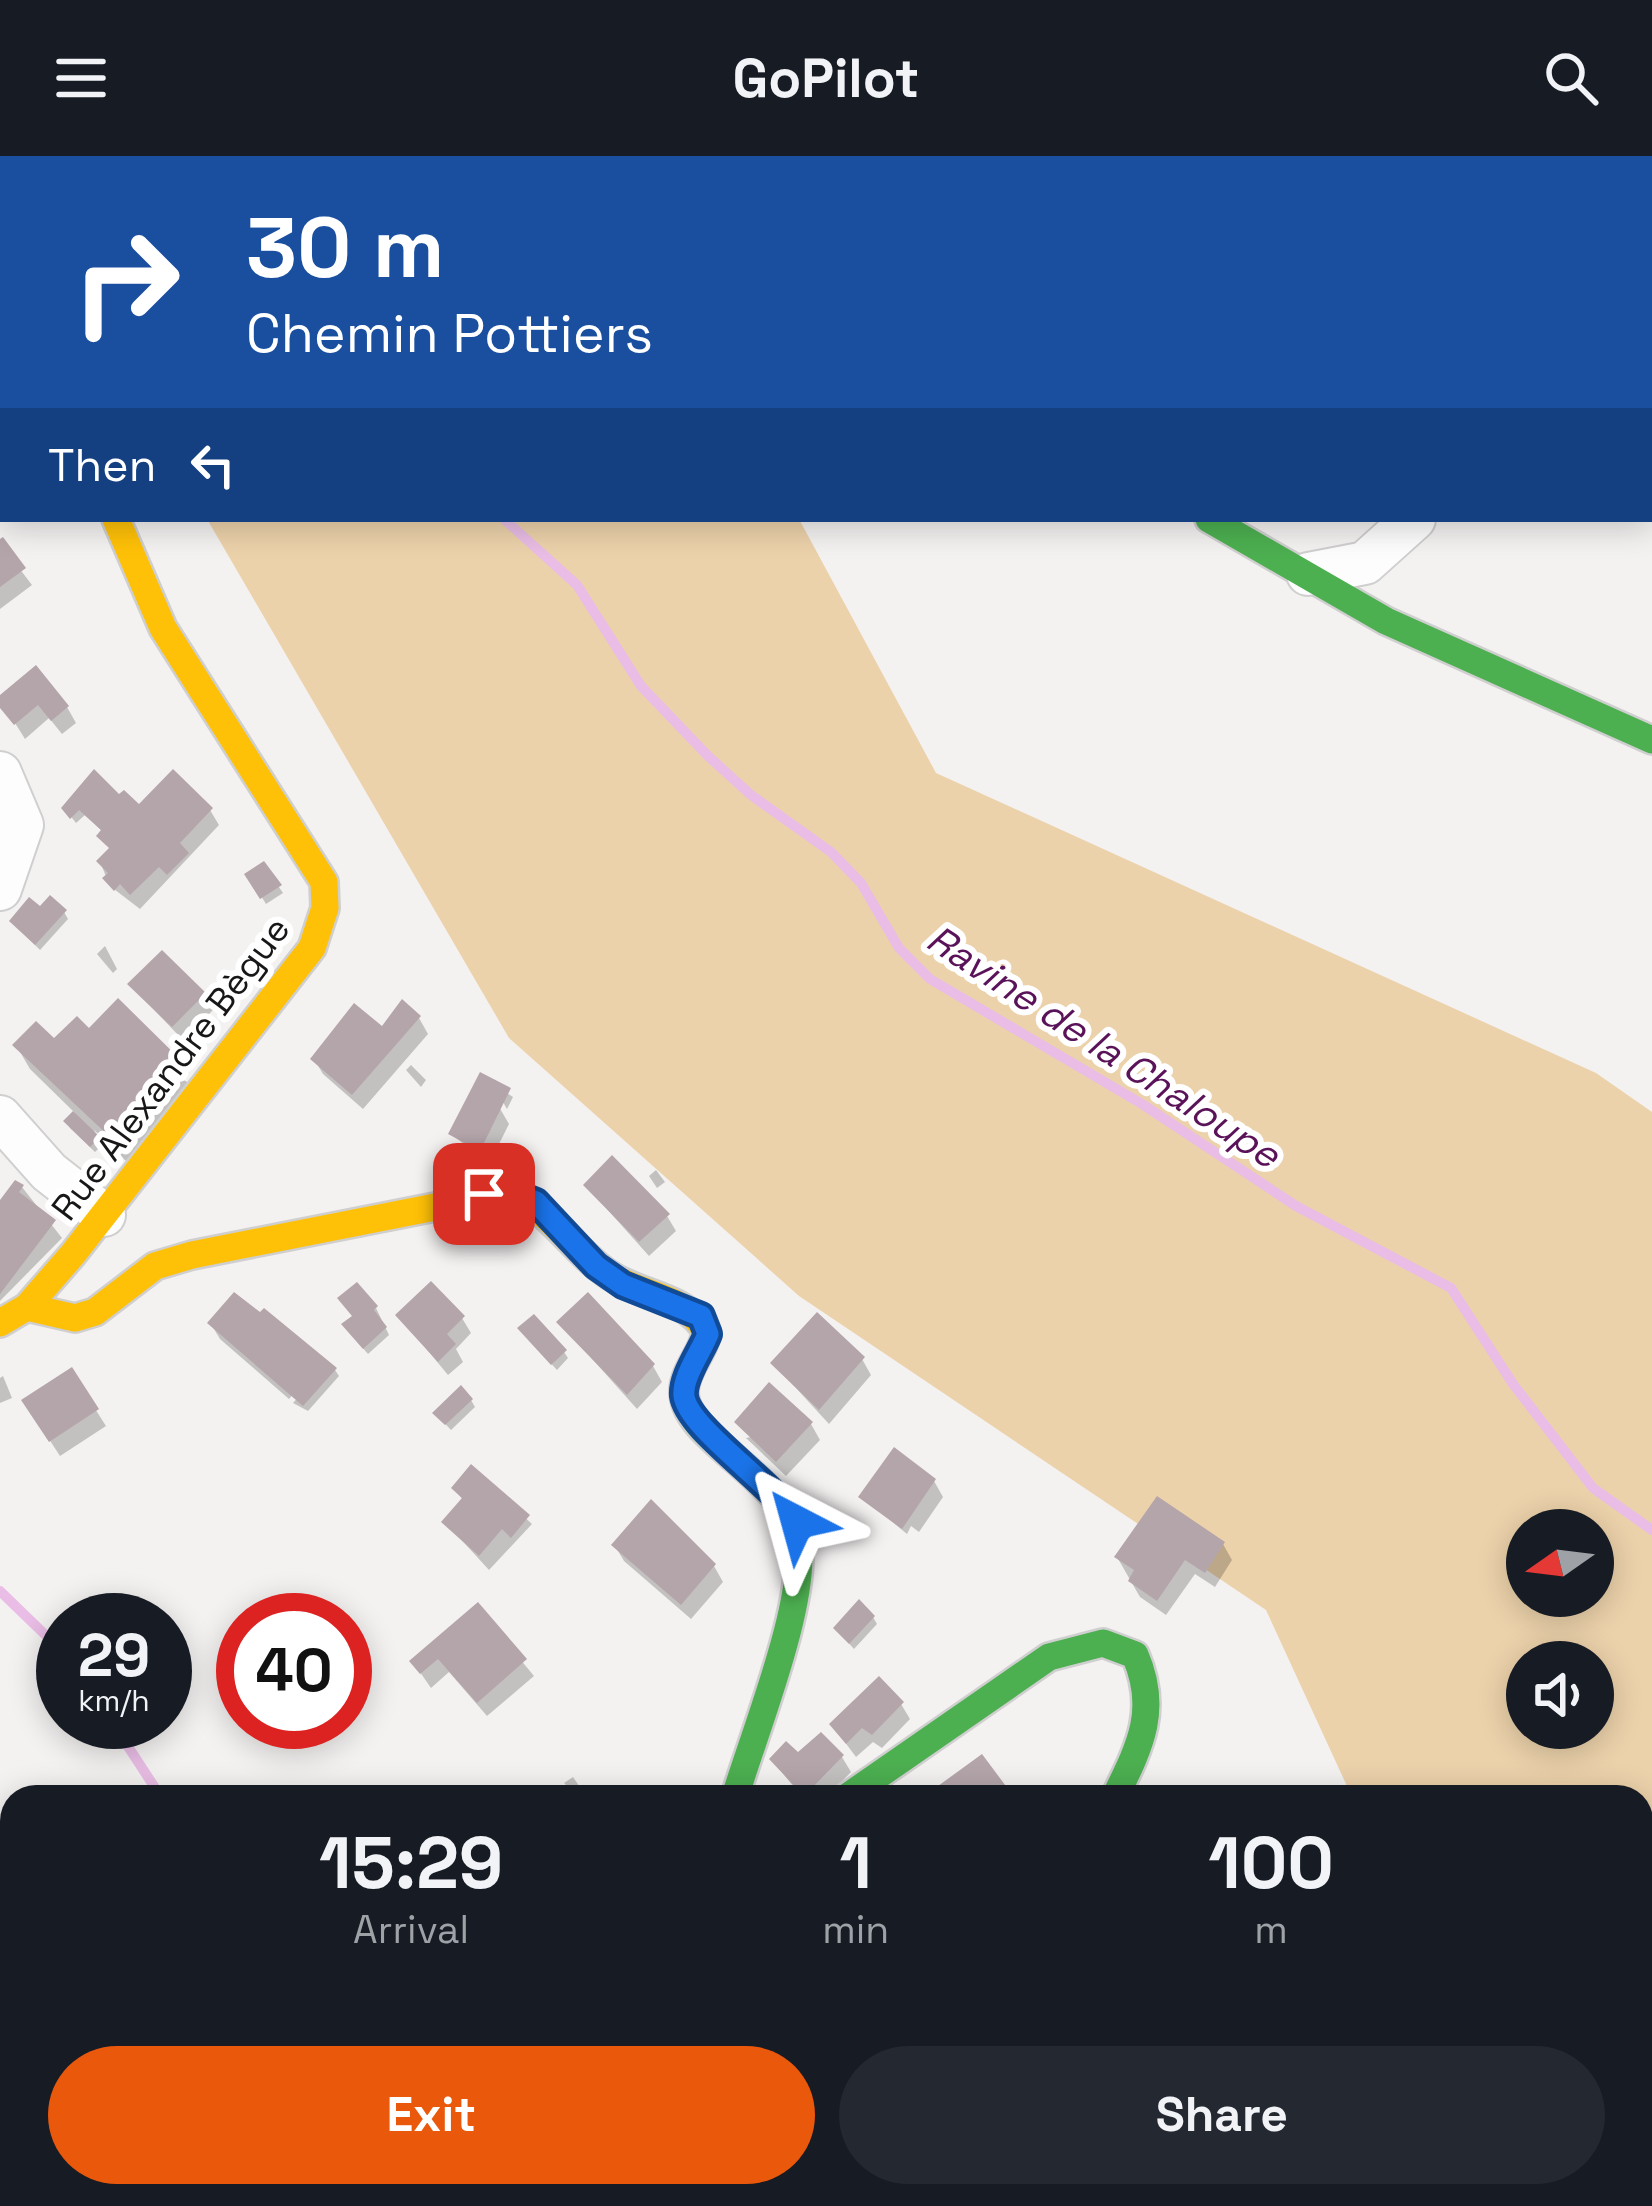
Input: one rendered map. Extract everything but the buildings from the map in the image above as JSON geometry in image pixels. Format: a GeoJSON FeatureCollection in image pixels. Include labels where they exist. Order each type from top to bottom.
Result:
{"type":"FeatureCollection","features":[{"type":"Feature","properties":{"kind":"street","name":"Rue Alexandre Bègue"},"geometry":{"type":"LineString","coordinates":[[0,1323],[27,1307],[104,1215],[312,948],[325,908],[324,882],[163,628],[117,522]]}},
{"type":"Feature","properties":{"kind":"street"},"geometry":{"type":"LineString","coordinates":[[1214,522],[1386,621],[1652,740]]}},
{"type":"Feature","properties":{"kind":"street"},"geometry":{"type":"LineString","coordinates":[[1308,574],[1365,563],[1411,522]]}},
{"type":"Feature","properties":{"kind":"street"},"geometry":{"type":"LineString","coordinates":[[0,773],[22,825],[0,889]]}},
{"type":"Feature","properties":{"kind":"street"},"geometry":{"type":"LineString","coordinates":[[0,1117],[50,1172],[104,1215]]}},
{"type":"Feature","properties":{"kind":"street"},"geometry":{"type":"LineString","coordinates":[[27,1307],[74,1318],[95,1312],[155,1267],[173,1261],[511,1192],[536,1202],[596,1266],[623,1285],[694,1311],[708,1334],[686,1384],[686,1403],[700,1425],[782,1496],[797,1522],[800,1581],[739,1785]]}},
{"type":"Feature","properties":{"kind":"street"},"geometry":{"type":"LineString","coordinates":[[864,1785],[1048,1657],[1103,1642],[1135,1655],[1151,1690],[1151,1721],[1121,1785]]}},
{"type":"Feature","properties":{"kind":"shaded area"},"geometry":{"type":"Polygon","coordinates":[[[209,522],[801,522],[936,773],[1596,1073],[1652,1112],[1652,1785],[1346,1785],[1266,1610],[799,1296],[509,1038],[209,522]]]}},
{"type":"Feature","properties":{"kind":"waterway","name":"Ravine de la Chaloupe"},"geometry":{"type":"LineString","coordinates":[[507,522],[577,585],[641,686],[708,756],[751,795],[831,852],[861,883],[899,948],[930,979],[1142,1104],[1296,1206],[1451,1288],[1513,1384],[1593,1488],[1652,1530]]}},
{"type":"Feature","properties":{"kind":"waterway"},"geometry":{"type":"LineString","coordinates":[[0,1591],[36,1626]]}},
{"type":"Feature","properties":{"kind":"waterway"},"geometry":{"type":"LineString","coordinates":[[130,1749],[153,1785]]}},
{"type":"Feature","properties":{"kind":"traffic: fast"},"geometry":{"type":"LineString","coordinates":[[1214,522],[1386,621],[1652,740]]}},
{"type":"Feature","properties":{"kind":"traffic: fast"},"geometry":{"type":"LineString","coordinates":[[706,1331],[685,1382],[688,1408],[788,1516],[797,1539],[799,1564],[788,1630],[739,1785]]}},
{"type":"Feature","properties":{"kind":"traffic: fast"},"geometry":{"type":"LineString","coordinates":[[864,1785],[1049,1657],[1103,1643],[1135,1655],[1146,1693],[1139,1744],[1120,1785]]}},
{"type":"Feature","properties":{"kind":"traffic: slow"},"geometry":{"type":"LineString","coordinates":[[0,1323],[27,1307],[73,1254],[312,948],[325,908],[324,882],[163,628],[117,522]]}},
{"type":"Feature","properties":{"kind":"traffic: slow"},"geometry":{"type":"LineString","coordinates":[[27,1307],[75,1318],[95,1312],[155,1266],[192,1255],[511,1192],[539,1210],[611,1276],[676,1304],[706,1331]]}},
{"type":"Feature","properties":{"kind":"route"},"geometry":{"type":"LineString","coordinates":[[484,1194],[511,1192],[536,1202],[596,1266],[623,1285],[701,1316],[708,1334],[683,1393],[691,1414],[782,1496],[797,1522]]}}]}
